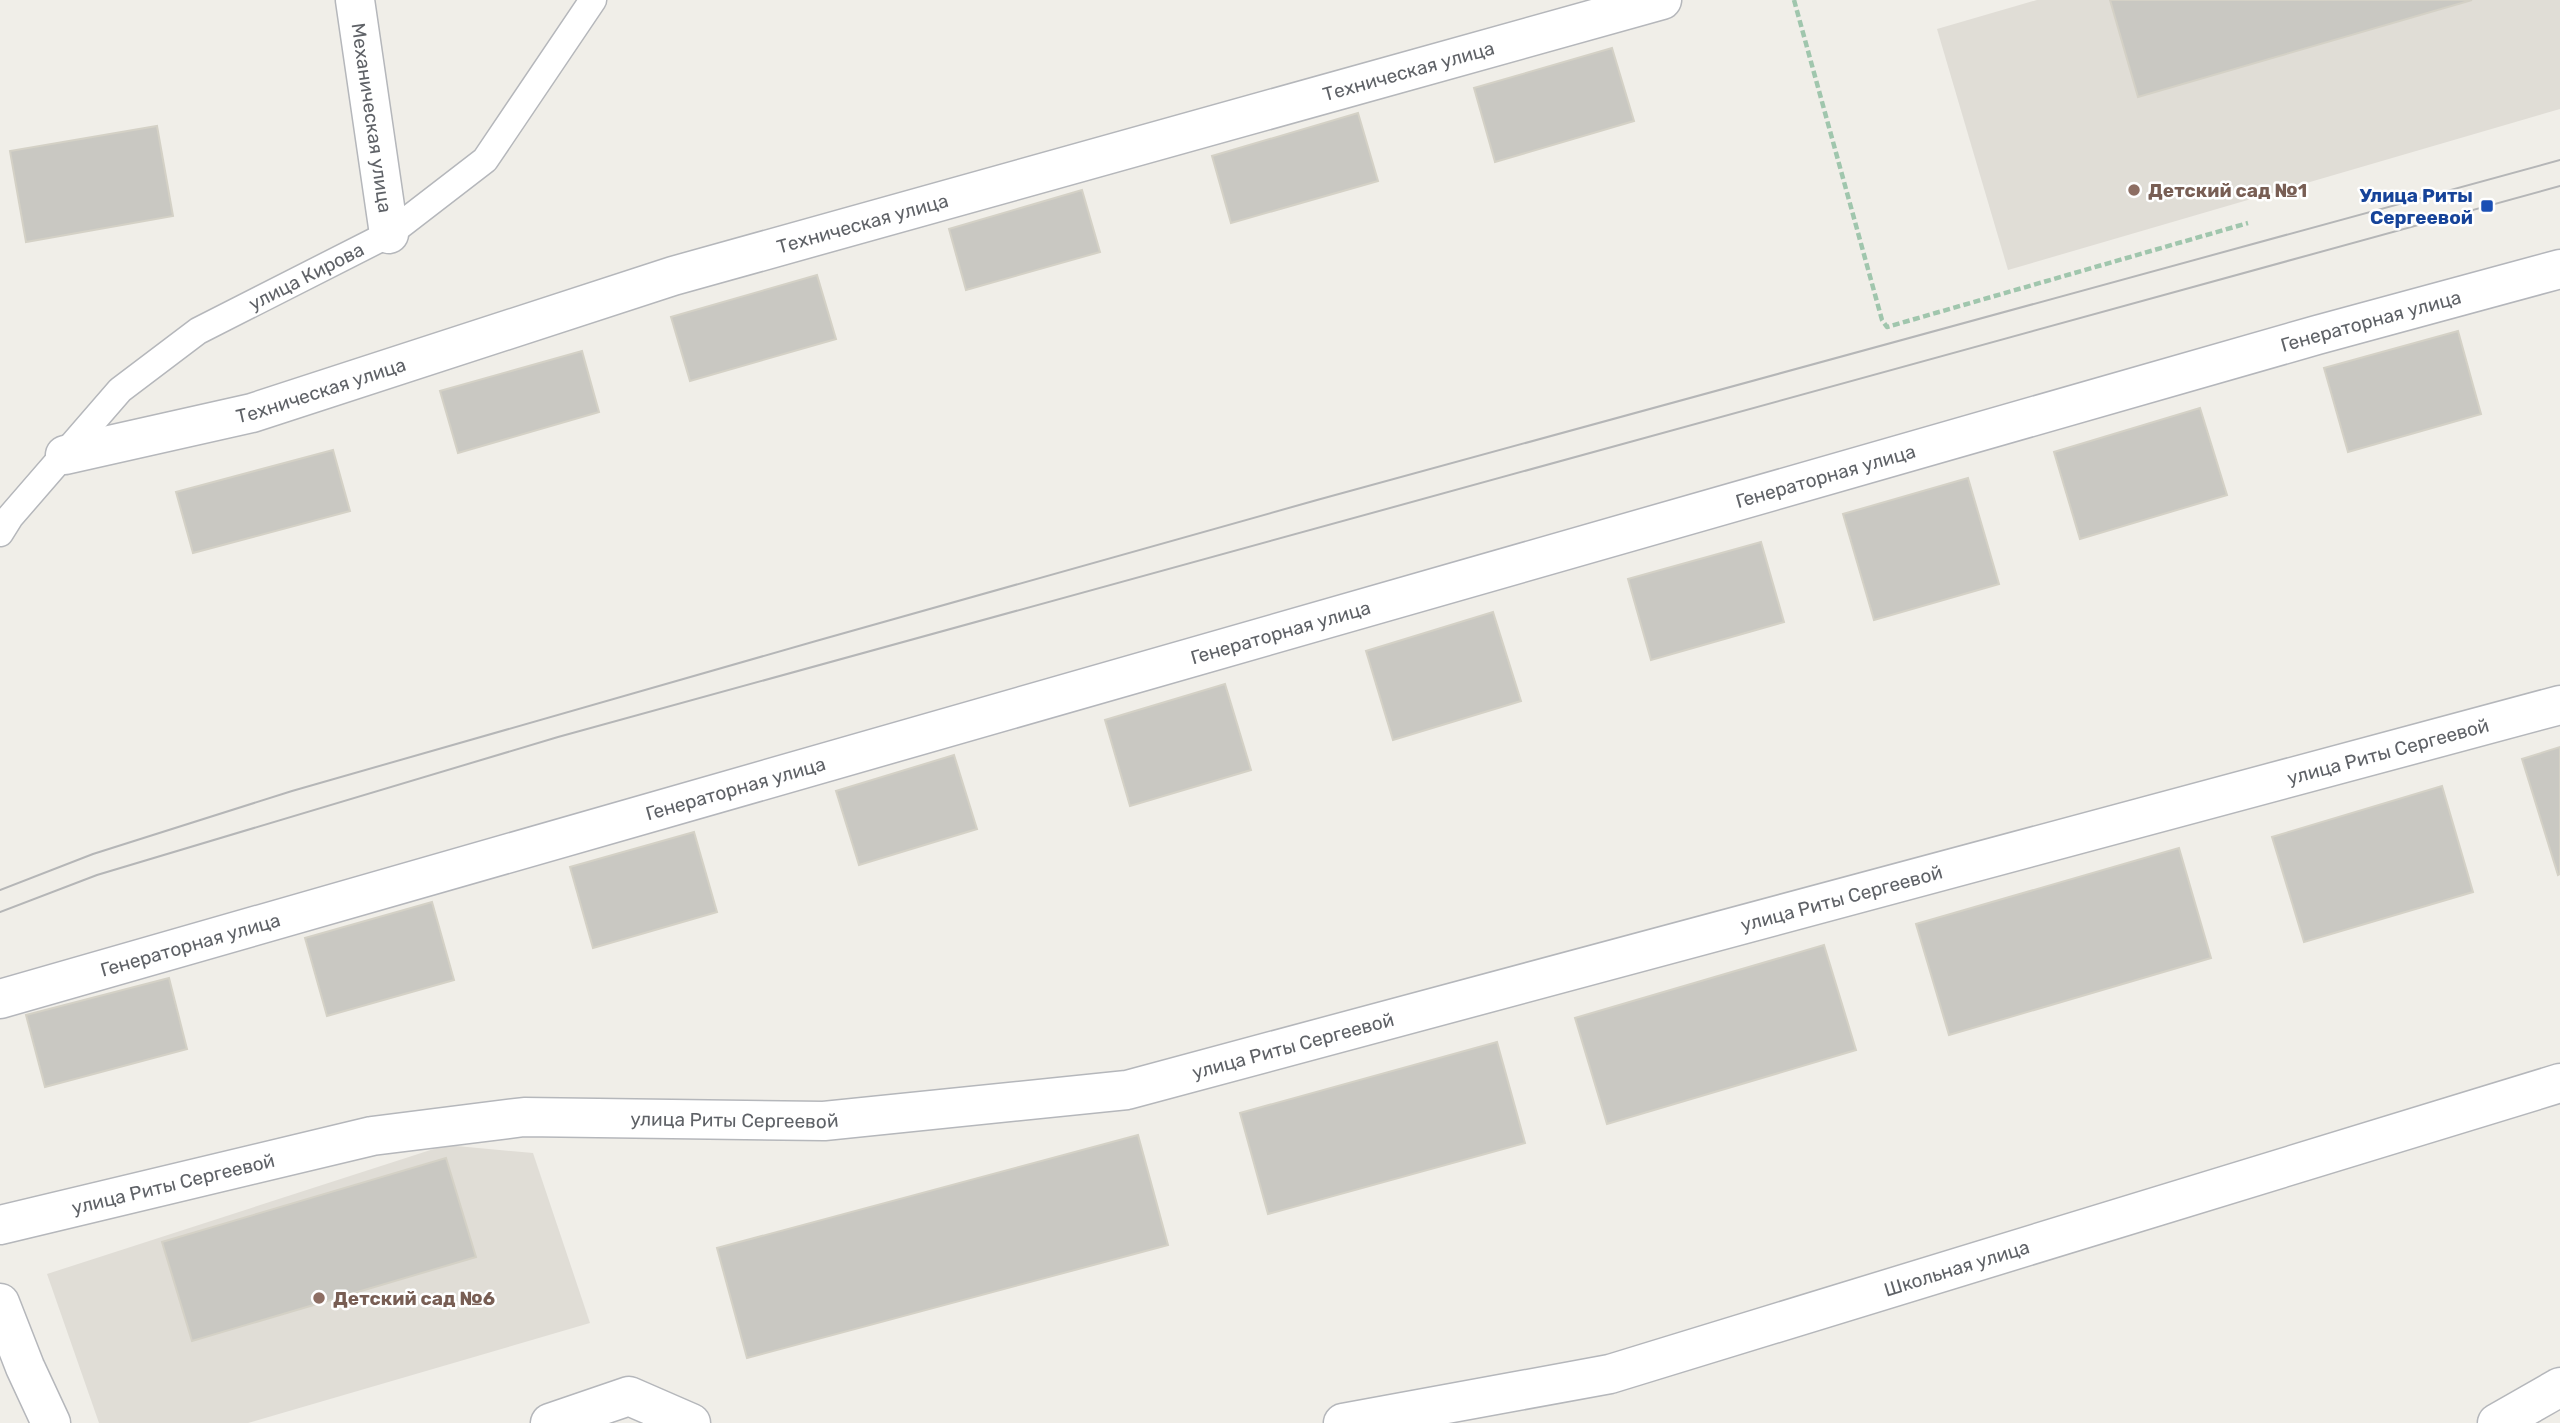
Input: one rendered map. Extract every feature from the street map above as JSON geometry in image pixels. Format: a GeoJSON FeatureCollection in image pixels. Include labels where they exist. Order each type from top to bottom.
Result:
{"type":"FeatureCollection","features":[{"type":"Feature","properties":{"kind":"street","name":"Механическая улица"},"geometry":{"type":"LineString","coordinates":[[355,0],[389,234]]}},
{"type":"Feature","properties":{"kind":"street","name":"Техническая улица"},"geometry":{"type":"LineString","coordinates":[[65,455],[252,413],[673,276],[1662,0]]}},
{"type":"Feature","properties":{"kind":"street","name":"Генераторная улица"},"geometry":{"type":"LineString","coordinates":[[0,999],[2290,343],[2560,269]]}},
{"type":"Feature","properties":{"kind":"street","name":"улица Риты Сергеевой"},"geometry":{"type":"LineString","coordinates":[[0,1225],[372,1136],[524,1117],[824,1121],[1127,1090],[2560,705]]}},
{"type":"Feature","properties":{"kind":"street","name":"Школьная улица"},"geometry":{"type":"LineString","coordinates":[[1343,1423],[1610,1374],[2560,1083]]}},
{"type":"Feature","properties":{"kind":"street"},"geometry":{"type":"LineString","coordinates":[[0,1303],[24,1367],[51,1423]]}},
{"type":"Feature","properties":{"kind":"street"},"geometry":{"type":"LineString","coordinates":[[2497,1423],[2560,1387]]}},
{"type":"Feature","properties":{"kind":"street"},"geometry":{"type":"LineString","coordinates":[[550,1423],[629,1396],[691,1423]]}},
{"type":"Feature","properties":{"kind":"lane","name":"улица Кирова"},"geometry":{"type":"LineString","coordinates":[[0,533],[10,517],[120,390],[198,331],[389,234],[485,160],[593,0]]}},
{"type":"Feature","properties":{"kind":"path"},"geometry":{"type":"LineString","coordinates":[[1794,0],[1882,320],[1887,327],[2248,223]]}},
{"type":"Feature","properties":{"kind":"shaded area","name":"Детский сад №1"},"geometry":{"type":"Polygon","coordinates":[[[2037,0],[2560,0],[2560,109],[2008,270],[1937,29],[2037,0]]]}},
{"type":"Feature","properties":{"kind":"shaded area","name":"Детский сад №6"},"geometry":{"type":"Polygon","coordinates":[[[446,1145],[533,1153],[590,1323],[248,1423],[99,1423],[47,1274],[446,1145]]]}},
{"type":"Feature","properties":{"kind":"building"},"geometry":{"type":"Polygon","coordinates":[[[2110,0],[2472,0],[2138,97],[2110,0]]]}},
{"type":"Feature","properties":{"kind":"building"},"geometry":{"type":"Polygon","coordinates":[[[1612,48],[1634,121],[1495,162],[1474,88],[1612,48]]]}},
{"type":"Feature","properties":{"kind":"building"},"geometry":{"type":"Polygon","coordinates":[[[1358,113],[1378,181],[1231,223],[1212,156],[1358,113]]]}},
{"type":"Feature","properties":{"kind":"building"},"geometry":{"type":"Polygon","coordinates":[[[157,126],[173,216],[26,242],[10,151],[157,126]]]}},
{"type":"Feature","properties":{"kind":"building"},"geometry":{"type":"Polygon","coordinates":[[[1082,190],[1100,252],[966,290],[949,229],[1082,190]]]}},
{"type":"Feature","properties":{"kind":"building"},"geometry":{"type":"Polygon","coordinates":[[[817,275],[836,339],[690,381],[671,317],[817,275]]]}},
{"type":"Feature","properties":{"kind":"building"},"geometry":{"type":"Polygon","coordinates":[[[2458,331],[2481,414],[2348,452],[2324,368],[2458,331]]]}},
{"type":"Feature","properties":{"kind":"building"},"geometry":{"type":"Polygon","coordinates":[[[582,351],[599,412],[458,453],[440,391],[582,351]]]}},
{"type":"Feature","properties":{"kind":"building"},"geometry":{"type":"Polygon","coordinates":[[[2200,408],[2227,495],[2080,539],[2054,452],[2200,408]]]}},
{"type":"Feature","properties":{"kind":"building"},"geometry":{"type":"Polygon","coordinates":[[[333,450],[350,511],[193,553],[176,492],[333,450]]]}},
{"type":"Feature","properties":{"kind":"building"},"geometry":{"type":"Polygon","coordinates":[[[1968,478],[1999,584],[1874,620],[1843,514],[1968,478]]]}},
{"type":"Feature","properties":{"kind":"building"},"geometry":{"type":"Polygon","coordinates":[[[1761,542],[1784,622],[1651,660],[1628,579],[1761,542]]]}},
{"type":"Feature","properties":{"kind":"building"},"geometry":{"type":"Polygon","coordinates":[[[1493,612],[1521,701],[1393,740],[1366,651],[1493,612]]]}},
{"type":"Feature","properties":{"kind":"building"},"geometry":{"type":"Polygon","coordinates":[[[1225,684],[1251,770],[1130,806],[1105,720],[1225,684]]]}},
{"type":"Feature","properties":{"kind":"building"},"geometry":{"type":"Polygon","coordinates":[[[2560,747],[2560,874],[2558,875],[2522,759],[2560,747]]]}},
{"type":"Feature","properties":{"kind":"building"},"geometry":{"type":"Polygon","coordinates":[[[954,755],[977,829],[859,865],[836,791],[954,755]]]}},
{"type":"Feature","properties":{"kind":"building"},"geometry":{"type":"Polygon","coordinates":[[[2442,786],[2473,892],[2304,942],[2272,837],[2442,786]]]}},
{"type":"Feature","properties":{"kind":"building"},"geometry":{"type":"Polygon","coordinates":[[[694,832],[717,912],[593,948],[570,867],[694,832]]]}},
{"type":"Feature","properties":{"kind":"building"},"geometry":{"type":"Polygon","coordinates":[[[2179,848],[2211,958],[1949,1035],[1916,924],[2179,848]]]}},
{"type":"Feature","properties":{"kind":"building"},"geometry":{"type":"Polygon","coordinates":[[[432,902],[454,980],[327,1016],[305,938],[432,902]]]}},
{"type":"Feature","properties":{"kind":"building"},"geometry":{"type":"Polygon","coordinates":[[[1824,945],[1856,1050],[1607,1124],[1575,1018],[1824,945]]]}},
{"type":"Feature","properties":{"kind":"building"},"geometry":{"type":"Polygon","coordinates":[[[169,978],[187,1049],[45,1087],[26,1015],[169,978]]]}},
{"type":"Feature","properties":{"kind":"building"},"geometry":{"type":"Polygon","coordinates":[[[1497,1042],[1525,1143],[1268,1214],[1240,1113],[1497,1042]]]}},
{"type":"Feature","properties":{"kind":"building"},"geometry":{"type":"Polygon","coordinates":[[[1138,1135],[1168,1245],[747,1358],[717,1248],[1138,1135]]]}},
{"type":"Feature","properties":{"kind":"building"},"geometry":{"type":"Polygon","coordinates":[[[446,1158],[476,1257],[192,1341],[162,1242],[446,1158]]]}},
{"type":"Feature","properties":{"kind":"tram line"},"geometry":{"type":"LineString","coordinates":[[0,890],[93,854],[292,791],[816,641],[1317,500],[2560,160]]}},
{"type":"Feature","properties":{"kind":"tram line"},"geometry":{"type":"LineString","coordinates":[[0,912],[97,875],[558,737],[2560,186]]}},
{"type":"Feature","properties":{"kind":"place","name":"Детский сад №1"},"geometry":{"type":"Point","coordinates":[2134,190]}},
{"type":"Feature","properties":{"kind":"place","name":"Улица Риты Сергеевой"},"geometry":{"type":"Point","coordinates":[2487,206]}},
{"type":"Feature","properties":{"kind":"place","name":"Детский сад №6"},"geometry":{"type":"Point","coordinates":[319,1298]}}]}
